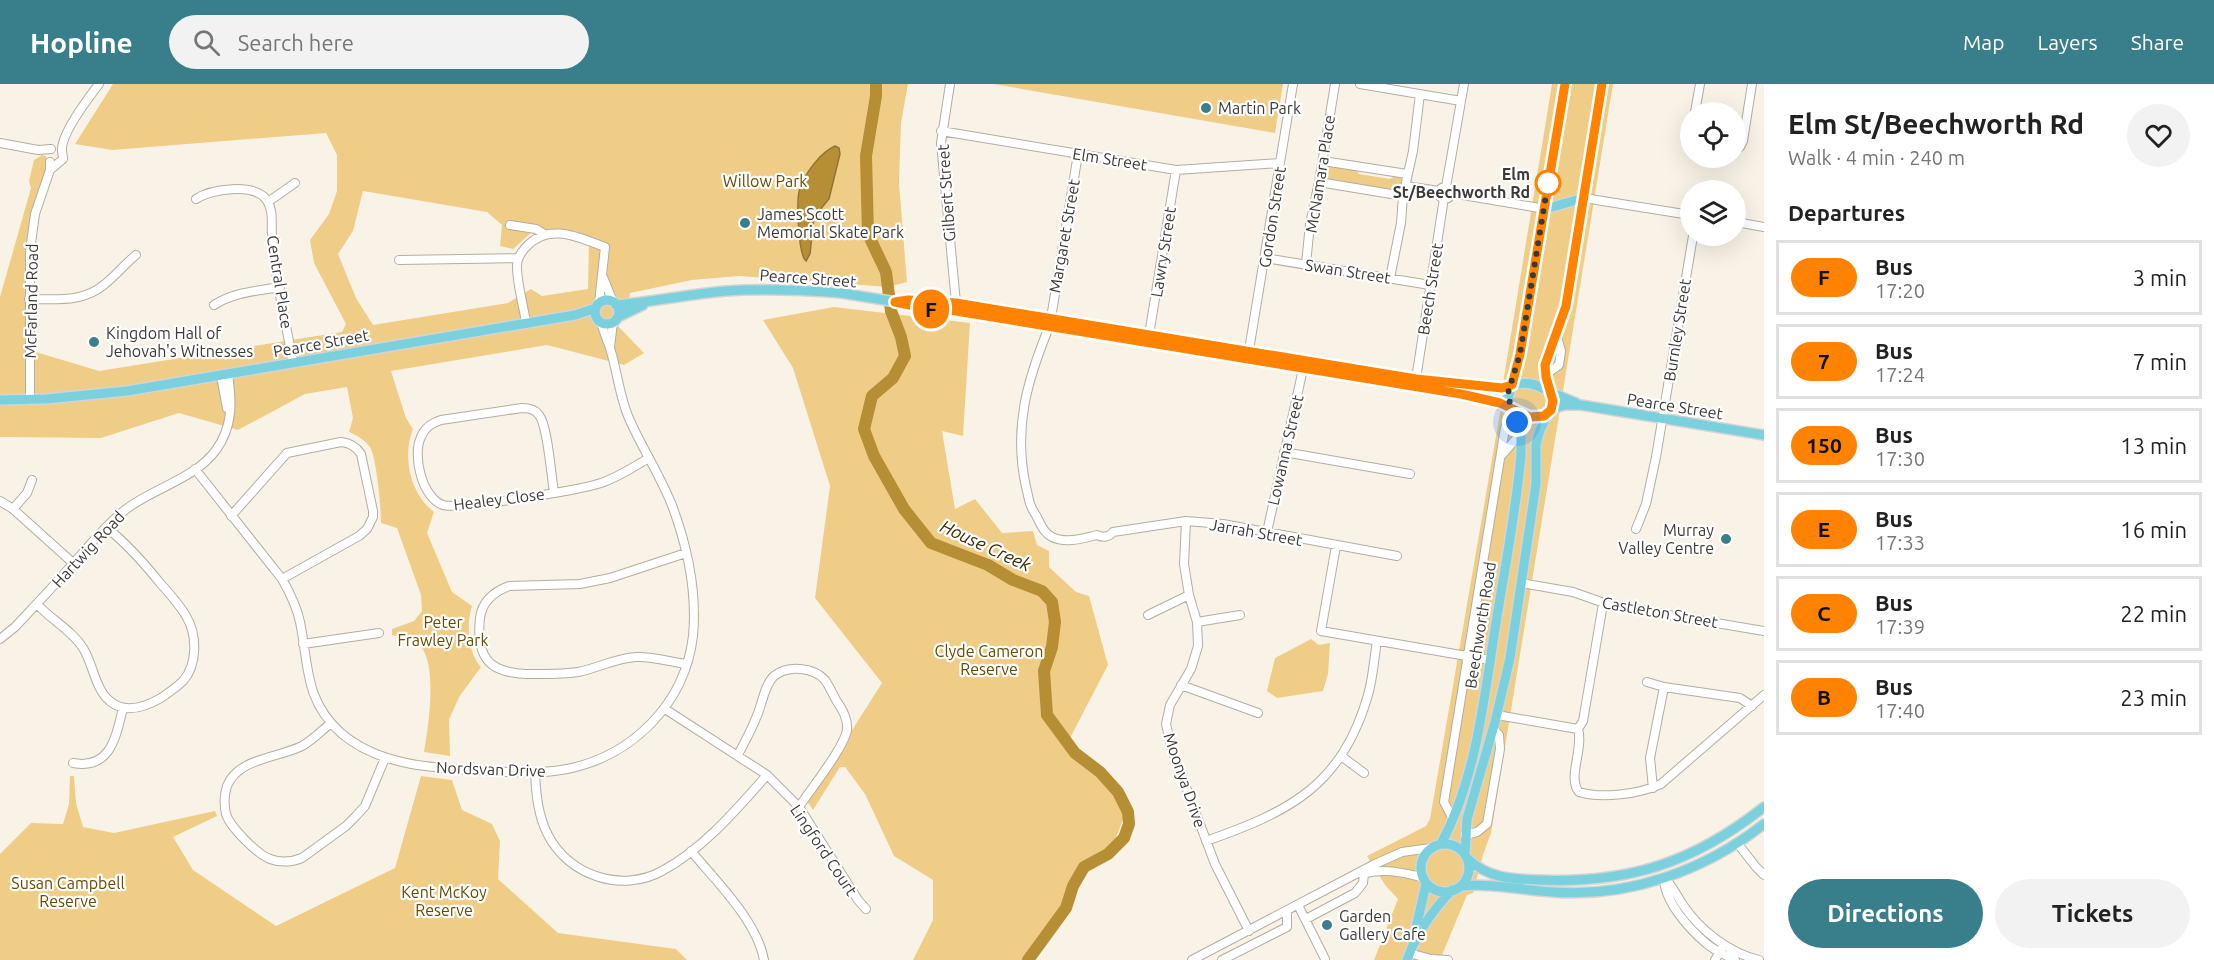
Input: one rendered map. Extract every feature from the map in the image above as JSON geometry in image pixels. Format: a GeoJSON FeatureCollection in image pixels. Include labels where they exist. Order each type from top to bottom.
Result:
{"type":"FeatureCollection","features":[{"type":"Feature","properties":{"kind":"main road"},"geometry":{"type":"LineString","coordinates":[[1565,84],[1520,354],[1508,398],[1512,409],[1533,417],[1544,416],[1550,410],[1553,401],[1545,375],[1547,358],[1566,306],[1602,84]]}},
{"type":"Feature","properties":{"kind":"main road"},"geometry":{"type":"LineString","coordinates":[[1545,208],[1584,198]]}},
{"type":"Feature","properties":{"kind":"main road","name":"Pearce Street"},"geometry":{"type":"LineString","coordinates":[[615,303],[648,303],[708,293],[760,289],[806,290],[895,302],[916,300],[1249,354]]}},
{"type":"Feature","properties":{"kind":"main road"},"geometry":{"type":"LineString","coordinates":[[606,300],[615,303],[619,310],[615,319],[607,323],[599,320],[598,305],[606,300]]}},
{"type":"Feature","properties":{"kind":"main road","name":"Pearce Street"},"geometry":{"type":"LineString","coordinates":[[615,319],[648,303]]}},
{"type":"Feature","properties":{"kind":"main road","name":"Pearce Street"},"geometry":{"type":"LineString","coordinates":[[0,400],[30,400],[128,391],[574,315],[598,305]]}},
{"type":"Feature","properties":{"kind":"main road","name":"Pearce Street"},"geometry":{"type":"LineString","coordinates":[[574,315],[599,320]]}},
{"type":"Feature","properties":{"kind":"main road","name":"Pearce Street"},"geometry":{"type":"LineString","coordinates":[[1050,322],[1149,335],[1304,365],[1415,383],[1489,400],[1512,409]]}},
{"type":"Feature","properties":{"kind":"main road","name":"Pearce Street"},"geometry":{"type":"LineString","coordinates":[[1415,383],[1496,389],[1511,385]]}},
{"type":"Feature","properties":{"kind":"main road"},"geometry":{"type":"LineString","coordinates":[[1511,385],[1529,383],[1550,392]]}},
{"type":"Feature","properties":{"kind":"main road","name":"Pearce Street"},"geometry":{"type":"LineString","coordinates":[[1550,392],[1581,405]]}},
{"type":"Feature","properties":{"kind":"main road","name":"Pearce Street"},"geometry":{"type":"LineString","coordinates":[[1550,410],[1563,406],[1581,405],[1764,435]]}},
{"type":"Feature","properties":{"kind":"main road","name":"Beechworth Road"},"geometry":{"type":"LineString","coordinates":[[1441,844],[1463,795],[1476,742],[1490,660],[1520,474],[1521,433],[1512,409]]}},
{"type":"Feature","properties":{"kind":"main road","name":"Beechworth Road"},"geometry":{"type":"LineString","coordinates":[[1467,857],[1465,835],[1469,810],[1494,728],[1510,658],[1536,484],[1536,444],[1550,410]]}},
{"type":"Feature","properties":{"kind":"main road"},"geometry":{"type":"LineString","coordinates":[[1490,660],[1510,658]]}},
{"type":"Feature","properties":{"kind":"main road"},"geometry":{"type":"LineString","coordinates":[[1409,953],[1424,880],[1421,861],[1431,848],[1441,844],[1450,845],[1482,871],[1495,876],[1551,880],[1609,878],[1658,867],[1698,851],[1722,838],[1764,807]]}},
{"type":"Feature","properties":{"kind":"main road"},"geometry":{"type":"LineString","coordinates":[[1424,880],[1438,891],[1481,885],[1553,892],[1593,892],[1627,888],[1694,867],[1738,844],[1764,824]]}},
{"type":"Feature","properties":{"kind":"main road"},"geometry":{"type":"LineString","coordinates":[[1409,953],[1430,917],[1469,871],[1467,857]]}},
{"type":"Feature","properties":{"kind":"main road"},"geometry":{"type":"LineString","coordinates":[[1658,867],[1664,878]]}},
{"type":"Feature","properties":{"kind":"street","name":"McFarland Road"},"geometry":{"type":"LineString","coordinates":[[30,400],[29,299],[32,232],[37,207],[53,157],[84,104],[99,84]]}},
{"type":"Feature","properties":{"kind":"street","name":"Gilbert Street"},"geometry":{"type":"LineString","coordinates":[[950,84],[941,131],[956,307]]}},
{"type":"Feature","properties":{"kind":"street","name":"Gordon Street"},"geometry":{"type":"LineString","coordinates":[[1249,354],[1293,84]]}},
{"type":"Feature","properties":{"kind":"street","name":"McNamara Place"},"geometry":{"type":"LineString","coordinates":[[1305,264],[1335,84]]}},
{"type":"Feature","properties":{"kind":"street"},"geometry":{"type":"LineString","coordinates":[[1360,84],[1461,101]]}},
{"type":"Feature","properties":{"kind":"street","name":"Beech Street"},"geometry":{"type":"LineString","coordinates":[[1415,383],[1464,84]]}},
{"type":"Feature","properties":{"kind":"street"},"geometry":{"type":"LineString","coordinates":[[1697,102],[1700,84]]}},
{"type":"Feature","properties":{"kind":"street"},"geometry":{"type":"LineString","coordinates":[[1746,122],[1752,84]]}},
{"type":"Feature","properties":{"kind":"street"},"geometry":{"type":"LineString","coordinates":[[1390,278],[1401,223],[1403,196],[1414,141],[1420,94]]}},
{"type":"Feature","properties":{"kind":"street","name":"Elm Street"},"geometry":{"type":"LineString","coordinates":[[941,131],[1176,170],[1280,163]]}},
{"type":"Feature","properties":{"kind":"street"},"geometry":{"type":"LineString","coordinates":[[0,143],[38,150],[53,157]]}},
{"type":"Feature","properties":{"kind":"street","name":"Margaret Street"},"geometry":{"type":"LineString","coordinates":[[1050,322],[1078,154]]}},
{"type":"Feature","properties":{"kind":"street"},"geometry":{"type":"LineString","coordinates":[[1323,161],[1407,174]]}},
{"type":"Feature","properties":{"kind":"street","name":"Lawry Street"},"geometry":{"type":"LineString","coordinates":[[1149,335],[1176,170]]}},
{"type":"Feature","properties":{"kind":"street"},"geometry":{"type":"LineString","coordinates":[[1319,182],[1403,196]]}},
{"type":"Feature","properties":{"kind":"street"},"geometry":{"type":"LineString","coordinates":[[196,199],[209,192],[244,190],[259,194],[268,202],[295,183]]}},
{"type":"Feature","properties":{"kind":"street"},"geometry":{"type":"LineString","coordinates":[[1406,186],[1545,208]]}},
{"type":"Feature","properties":{"kind":"street"},"geometry":{"type":"LineString","coordinates":[[1584,198],[1680,213]]}},
{"type":"Feature","properties":{"kind":"street","name":"Central Place"},"geometry":{"type":"LineString","coordinates":[[268,202],[293,363]]}},
{"type":"Feature","properties":{"kind":"street"},"geometry":{"type":"LineString","coordinates":[[1746,224],[1764,227]]}},
{"type":"Feature","properties":{"kind":"street"},"geometry":{"type":"LineString","coordinates":[[510,225],[536,229],[544,234]]}},
{"type":"Feature","properties":{"kind":"street"},"geometry":{"type":"LineString","coordinates":[[526,322],[517,272],[518,258],[532,241],[544,234],[566,234],[588,239],[605,247],[598,305]]}},
{"type":"Feature","properties":{"kind":"street","name":"Burnley Street"},"geometry":{"type":"LineString","coordinates":[[1636,529],[1646,504],[1691,246]]}},
{"type":"Feature","properties":{"kind":"street"},"geometry":{"type":"LineString","coordinates":[[29,299],[69,299],[84,296],[105,285],[136,255]]}},
{"type":"Feature","properties":{"kind":"street"},"geometry":{"type":"LineString","coordinates":[[399,260],[518,258]]}},
{"type":"Feature","properties":{"kind":"street","name":"Swan Street"},"geometry":{"type":"LineString","coordinates":[[1265,258],[1430,285]]}},
{"type":"Feature","properties":{"kind":"street"},"geometry":{"type":"LineString","coordinates":[[602,275],[615,303]]}},
{"type":"Feature","properties":{"kind":"street"},"geometry":{"type":"LineString","coordinates":[[214,305],[234,296],[280,287]]}},
{"type":"Feature","properties":{"kind":"street","name":"Nordsvan Drive"},"geometry":{"type":"LineString","coordinates":[[610,348],[615,319]]}},
{"type":"Feature","properties":{"kind":"street","name":"Nordsvan Drive"},"geometry":{"type":"LineString","coordinates":[[195,469],[282,579],[300,621],[310,686],[331,723],[355,743],[385,758],[432,767],[535,772],[565,770],[588,764],[630,743],[649,727],[665,708],[675,692],[686,664],[693,637],[694,605],[691,571],[673,508],[628,416],[617,382],[610,348],[599,320]]}},
{"type":"Feature","properties":{"kind":"street","name":"Jarrah Street"},"geometry":{"type":"LineString","coordinates":[[1050,322],[1026,389],[1021,425],[1022,462],[1027,490],[1045,532],[1055,538],[1069,540],[1097,535],[1110,536],[1113,532],[1186,521],[1223,524],[1397,556]]}},
{"type":"Feature","properties":{"kind":"street","name":"Lowanna Street"},"geometry":{"type":"LineString","coordinates":[[1267,532],[1304,365]]}},
{"type":"Feature","properties":{"kind":"street","name":"Hartwig Road"},"geometry":{"type":"LineString","coordinates":[[0,639],[37,604],[106,527],[135,502],[195,469],[217,449],[229,418],[231,401],[225,375]]}},
{"type":"Feature","properties":{"kind":"street","name":"Healey Close"},"geometry":{"type":"LineString","coordinates":[[554,492],[544,429],[541,418],[535,411],[522,408],[441,420],[429,425],[419,441],[417,452],[421,478],[429,495],[440,504],[452,507],[554,492],[599,483],[621,475],[650,458]]}},
{"type":"Feature","properties":{"kind":"street","name":"Beechworth Road"},"geometry":{"type":"LineString","coordinates":[[1453,819],[1444,802],[1505,428]]}},
{"type":"Feature","properties":{"kind":"street"},"geometry":{"type":"LineString","coordinates":[[1501,456],[1521,433]]}},
{"type":"Feature","properties":{"kind":"street"},"geometry":{"type":"LineString","coordinates":[[231,516],[287,453],[341,442],[349,443],[358,450],[361,454],[372,505],[371,522],[359,536],[282,579]]}},
{"type":"Feature","properties":{"kind":"street"},"geometry":{"type":"LineString","coordinates":[[1284,452],[1410,474]]}},
{"type":"Feature","properties":{"kind":"street"},"geometry":{"type":"LineString","coordinates":[[13,509],[27,493],[32,480]]}},
{"type":"Feature","properties":{"kind":"street"},"geometry":{"type":"LineString","coordinates":[[0,501],[13,509],[73,563]]}},
{"type":"Feature","properties":{"kind":"street","name":"Moonya Drive"},"geometry":{"type":"LineString","coordinates":[[1186,521],[1184,564],[1197,622],[1197,652],[1170,705],[1166,724],[1172,750],[1215,864],[1248,931]]}},
{"type":"Feature","properties":{"kind":"street"},"geometry":{"type":"LineString","coordinates":[[37,604],[84,649],[104,695],[114,704],[123,708],[139,707],[154,702],[183,681],[193,659],[194,648],[186,616],[153,573],[106,527]]}},
{"type":"Feature","properties":{"kind":"street"},"geometry":{"type":"LineString","coordinates":[[1336,546],[1321,632],[1490,660]]}},
{"type":"Feature","properties":{"kind":"street"},"geometry":{"type":"LineString","coordinates":[[686,553],[610,578],[580,584],[509,586],[498,590],[481,611],[480,633],[481,645],[486,657],[496,668],[514,675],[579,672],[638,657],[686,664]]}},
{"type":"Feature","properties":{"kind":"street","name":"Castleton Street"},"geometry":{"type":"LineString","coordinates":[[1521,583],[1573,592],[1603,604],[1764,631]]}},
{"type":"Feature","properties":{"kind":"street"},"geometry":{"type":"LineString","coordinates":[[1148,615],[1190,595]]}},
{"type":"Feature","properties":{"kind":"street"},"geometry":{"type":"LineString","coordinates":[[1603,604],[1583,721],[1578,729],[1580,740],[1574,785],[1578,792],[1588,795],[1629,793],[1653,788],[1669,779],[1764,695]]}},
{"type":"Feature","properties":{"kind":"street"},"geometry":{"type":"LineString","coordinates":[[1197,622],[1240,615]]}},
{"type":"Feature","properties":{"kind":"street"},"geometry":{"type":"LineString","coordinates":[[303,644],[379,633]]}},
{"type":"Feature","properties":{"kind":"street"},"geometry":{"type":"LineString","coordinates":[[1206,841],[1258,822],[1295,802],[1317,783],[1341,756],[1356,730],[1369,693],[1377,641]]}},
{"type":"Feature","properties":{"kind":"street"},"geometry":{"type":"LineString","coordinates":[[738,755],[756,719],[769,683],[775,676],[795,669],[810,670],[820,676],[844,713],[847,723],[846,731],[831,759],[798,807]]}},
{"type":"Feature","properties":{"kind":"street"},"geometry":{"type":"LineString","coordinates":[[1647,682],[1664,687],[1740,699],[1752,706]]}},
{"type":"Feature","properties":{"kind":"street"},"geometry":{"type":"LineString","coordinates":[[1182,685],[1258,713]]}},
{"type":"Feature","properties":{"kind":"street"},"geometry":{"type":"LineString","coordinates":[[1653,788],[1650,758],[1664,687]]}},
{"type":"Feature","properties":{"kind":"street"},"geometry":{"type":"LineString","coordinates":[[73,763],[90,764],[112,747],[123,708]]}},
{"type":"Feature","properties":{"kind":"street","name":"Lingford Court"},"geometry":{"type":"LineString","coordinates":[[665,708],[767,775],[798,807],[866,909]]}},
{"type":"Feature","properties":{"kind":"street"},"geometry":{"type":"LineString","coordinates":[[1497,715],[1578,729]]}},
{"type":"Feature","properties":{"kind":"street"},"geometry":{"type":"LineString","coordinates":[[331,723],[302,745],[243,767],[228,785],[225,805],[228,820],[246,841],[263,855],[277,861],[294,861],[302,858],[346,826],[365,806],[385,758]]}},
{"type":"Feature","properties":{"kind":"street","name":"Beechworth Road"},"geometry":{"type":"LineString","coordinates":[[1465,835],[1477,832],[1487,825],[1500,749],[1499,735],[1494,728]]}},
{"type":"Feature","properties":{"kind":"street"},"geometry":{"type":"LineString","coordinates":[[1341,756],[1364,773]]}},
{"type":"Feature","properties":{"kind":"street"},"geometry":{"type":"LineString","coordinates":[[535,772],[538,806],[548,836],[577,869],[621,881],[653,875],[691,851],[728,819],[767,775]]}},
{"type":"Feature","properties":{"kind":"street"},"geometry":{"type":"LineString","coordinates":[[1738,844],[1755,867],[1764,874]]}},
{"type":"Feature","properties":{"kind":"street"},"geometry":{"type":"LineString","coordinates":[[1192,960],[1202,958],[1373,865],[1402,852],[1431,848]]}},
{"type":"Feature","properties":{"kind":"street"},"geometry":{"type":"LineString","coordinates":[[691,851],[754,931],[764,960]]}},
{"type":"Feature","properties":{"kind":"street"},"geometry":{"type":"LineString","coordinates":[[1349,879],[1377,870],[1394,871],[1424,880]]}},
{"type":"Feature","properties":{"kind":"street"},"geometry":{"type":"LineString","coordinates":[[1306,919],[1355,893],[1363,883],[1364,874]]}},
{"type":"Feature","properties":{"kind":"street"},"geometry":{"type":"LineString","coordinates":[[1664,878],[1673,886],[1683,905],[1697,922],[1736,960]]}},
{"type":"Feature","properties":{"kind":"street"},"geometry":{"type":"LineString","coordinates":[[1298,905],[1325,959]]}},
{"type":"Feature","properties":{"kind":"street"},"geometry":{"type":"LineString","coordinates":[[1222,960],[1287,927],[1287,911]]}},
{"type":"Feature","properties":{"kind":"street"},"geometry":{"type":"LineString","coordinates":[[1715,960],[1722,948]]}},
{"type":"Feature","properties":{"kind":"street"},"geometry":{"type":"LineString","coordinates":[[1722,948],[1759,960]]}},
{"type":"Feature","properties":{"kind":"street"},"geometry":{"type":"LineString","coordinates":[[1409,953],[1431,960],[1448,960]]}},
{"type":"Feature","properties":{"kind":"green space"},"geometry":{"type":"Polygon","coordinates":[[[113,84],[908,84],[901,123],[899,183],[907,282],[888,287],[739,276],[692,280],[630,293],[625,318],[617,325],[644,353],[624,365],[547,345],[391,371],[406,418],[413,429],[408,451],[410,474],[419,495],[434,512],[427,533],[452,592],[472,606],[469,638],[473,654],[481,667],[459,697],[449,720],[450,756],[424,752],[430,695],[428,664],[418,644],[392,635],[392,629],[414,621],[422,611],[421,595],[397,528],[381,523],[377,475],[371,449],[359,437],[349,432],[353,418],[347,387],[305,394],[238,430],[179,413],[101,438],[0,437],[0,297],[31,188],[29,181],[34,160],[42,155],[46,156],[48,162],[29,225],[26,251],[26,349],[99,371],[342,332],[346,324],[314,263],[310,240],[329,214],[337,191],[337,155],[326,133],[112,150],[75,144],[113,84]],[[363,191],[353,231],[338,254],[356,298],[373,325],[508,303],[531,289],[542,296],[588,289],[589,238],[532,232],[513,249],[500,246],[502,225],[487,212],[363,191]]]}},
{"type":"Feature","properties":{"kind":"green space","name":"Martin Park"},"geometry":{"type":"Polygon","coordinates":[[[993,84],[1283,84],[1275,133],[993,84]]]}},
{"type":"Feature","properties":{"kind":"green space"},"geometry":{"type":"Polygon","coordinates":[[[1552,84],[1613,84],[1491,833],[1473,893],[1467,895],[1440,960],[1374,960],[1398,899],[1385,885],[1367,856],[1426,826],[1430,819],[1500,413],[1552,84]]]}},
{"type":"Feature","properties":{"kind":"green space"},"geometry":{"type":"Polygon","coordinates":[[[1327,165],[1355,168],[1359,174],[1390,179],[1393,177],[1390,174],[1401,177],[1399,192],[1326,180],[1324,173],[1327,165]]]}},
{"type":"Feature","properties":{"kind":"green space","name":"Clyde Cameron Reserve"},"geometry":{"type":"Polygon","coordinates":[[[834,307],[970,323],[963,436],[942,431],[955,509],[975,499],[1002,533],[1033,531],[1037,545],[1049,551],[1049,567],[1076,592],[1089,596],[1108,665],[1069,740],[1088,767],[1106,784],[1123,806],[1125,815],[1112,847],[1086,870],[1042,938],[1022,960],[913,960],[933,920],[933,880],[894,856],[865,794],[845,767],[840,767],[813,810],[807,801],[882,683],[815,598],[830,486],[793,368],[763,320],[834,307]]]}},
{"type":"Feature","properties":{"kind":"green space"},"geometry":{"type":"Polygon","coordinates":[[[1311,639],[1319,645],[1330,643],[1328,674],[1323,691],[1277,698],[1267,691],[1275,658],[1311,639]]]}},
{"type":"Feature","properties":{"kind":"green space"},"geometry":{"type":"Polygon","coordinates":[[[70,776],[74,776],[76,803],[83,827],[114,833],[215,811],[217,816],[173,837],[193,870],[276,926],[395,868],[421,776],[452,780],[462,810],[492,824],[500,841],[498,879],[558,933],[676,949],[687,960],[0,960],[0,854],[31,823],[63,824],[69,804],[70,776]]]}},
{"type":"Feature","properties":{"kind":"shaded area"},"geometry":{"type":"Polygon","coordinates":[[[835,146],[839,148],[840,154],[829,199],[814,217],[810,254],[806,261],[801,248],[798,226],[800,188],[814,164],[824,153],[835,146]]]}},
{"type":"Feature","properties":{"kind":"waterway","name":"House Creek"},"geometry":{"type":"LineString","coordinates":[[876,84],[866,156],[868,234],[886,272],[891,311],[901,337],[905,356],[893,378],[872,396],[864,429],[874,456],[904,509],[931,543],[988,565],[1013,580],[1042,591],[1052,602],[1055,622],[1052,647],[1044,671],[1047,715],[1075,753],[1100,772],[1118,792],[1128,812],[1129,824],[1124,838],[1108,854],[1084,867],[1073,886],[1066,908],[1028,960]]}},
{"type":"Feature","properties":{"kind":"bus line","name":"F"},"geometry":{"type":"LineString","coordinates":[[1565,84],[1520,354],[1512,385],[1496,389],[1416,379],[956,303],[908,300],[895,302],[1461,394],[1500,403],[1530,417],[1544,416],[1551,410],[1553,401],[1546,381],[1545,365],[1566,306],[1602,84]]}},
{"type":"Feature","properties":{"kind":"place","name":"Martin Park"},"geometry":{"type":"Point","coordinates":[1206,108]}},
{"type":"Feature","properties":{"kind":"place","name":"Elm St/Beechworth Rd"},"geometry":{"type":"Point","coordinates":[1548,183]}},
{"type":"Feature","properties":{"kind":"place","name":"James Scott Memorial Skate Park"},"geometry":{"type":"Point","coordinates":[745,223]}},
{"type":"Feature","properties":{"kind":"place","name":"Kingdom Hall of Jehovah's Witnesses"},"geometry":{"type":"Point","coordinates":[94,342]}},
{"type":"Feature","properties":{"kind":"place","name":"Murray Valley Centre"},"geometry":{"type":"Point","coordinates":[1726,539]}},
{"type":"Feature","properties":{"kind":"place","name":"Garden Gallery Cafe"},"geometry":{"type":"Point","coordinates":[1327,925]}},
{"type":"Feature","properties":{"kind":"route"},"geometry":{"type":"LineString","coordinates":[[1517,422],[1508,393],[1520,354],[1548,183]]}},
{"type":"Feature","properties":{"kind":"park label","name":"Willow Park"},"geometry":{"type":"Point","coordinates":[765,181]}},
{"type":"Feature","properties":{"kind":"park label","name":"Peter Frawley Park"},"geometry":{"type":"Point","coordinates":[443,631]}},
{"type":"Feature","properties":{"kind":"park label","name":"Susan Campbell Reserve"},"geometry":{"type":"Point","coordinates":[68,892]}},
{"type":"Feature","properties":{"kind":"park label","name":"Kent McKoy Reserve"},"geometry":{"type":"Point","coordinates":[444,901]}}]}
